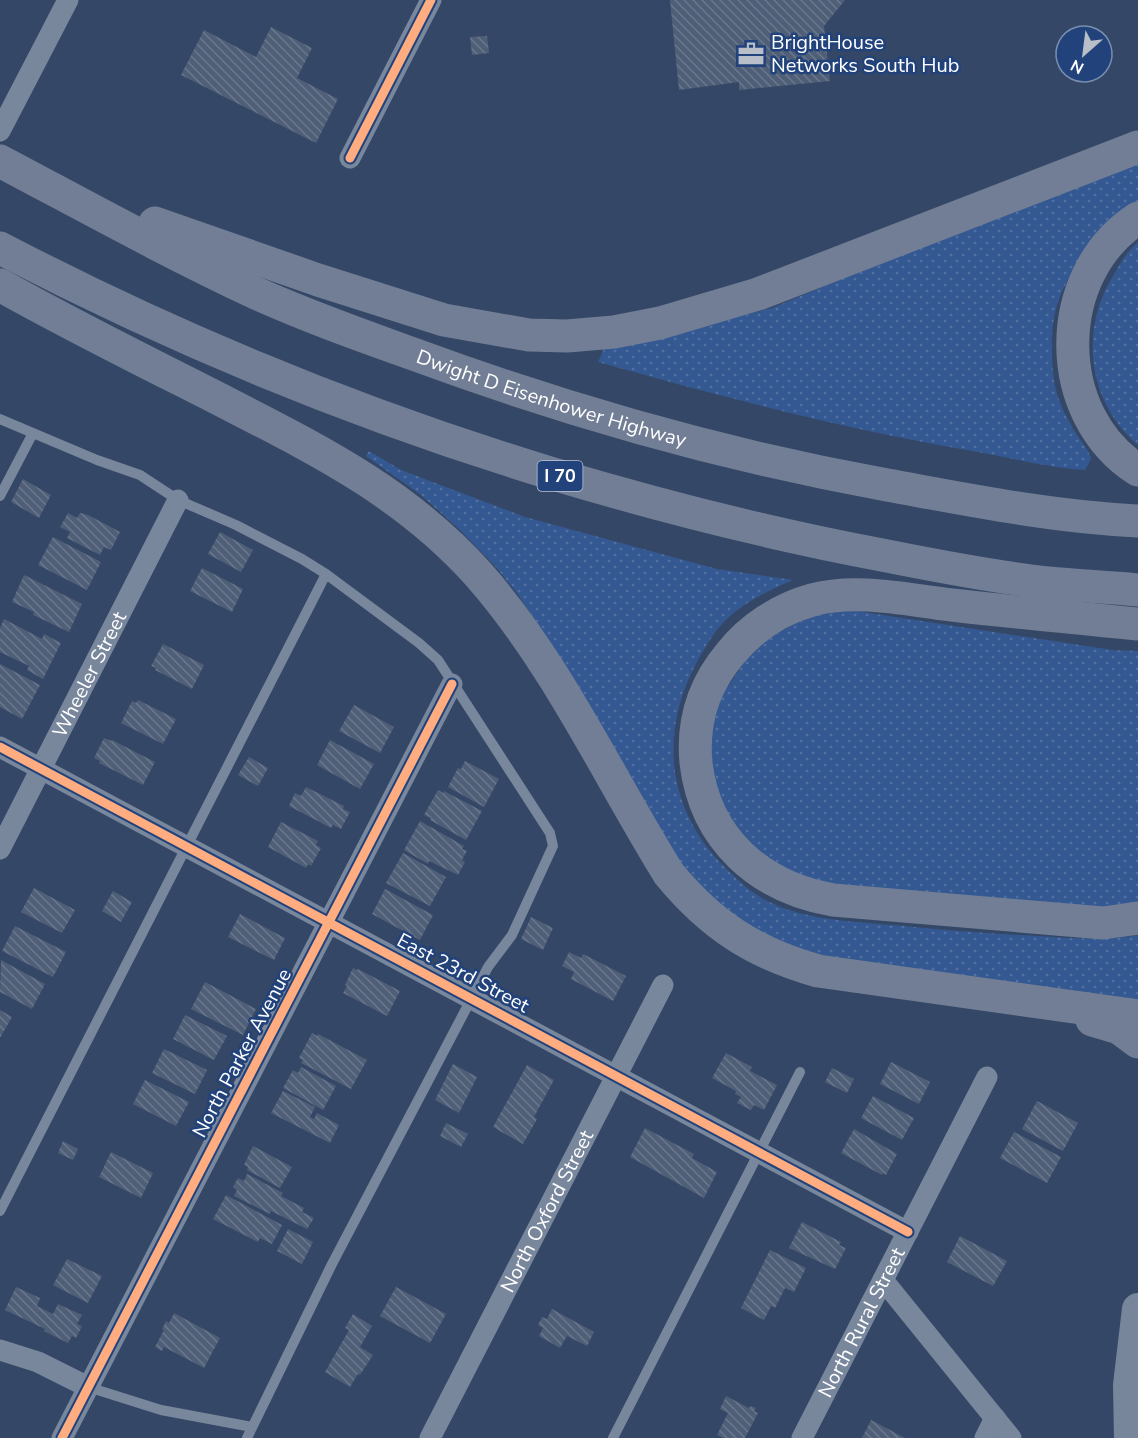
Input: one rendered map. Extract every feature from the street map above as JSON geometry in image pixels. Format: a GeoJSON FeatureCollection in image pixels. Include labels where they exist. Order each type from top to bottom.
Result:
{"type":"FeatureCollection","features":[{"type":"Feature","properties":{"kind":"highway"},"geometry":{"type":"LineString","coordinates":[[46,185],[419,313],[467,325],[509,332],[567,336],[614,332],[660,323],[758,294],[1138,147]]}},
{"type":"Feature","properties":{"kind":"highway","name":"Dwight D Eisenhower Highway"},"geometry":{"type":"LineString","coordinates":[[0,161],[259,294],[372,339],[516,391],[728,451],[835,476],[997,506],[1096,519],[1138,521]]}},
{"type":"Feature","properties":{"kind":"highway"},"geometry":{"type":"LineString","coordinates":[[1138,218],[1113,239],[1090,273],[1076,309],[1072,349],[1075,378],[1089,415],[1104,440],[1117,454],[1138,470]]}},
{"type":"Feature","properties":{"kind":"highway","name":"I 70"},"geometry":{"type":"LineString","coordinates":[[7,252],[189,340],[356,408],[470,448],[618,493],[733,524],[930,565],[1048,583],[1138,590]]}},
{"type":"Feature","properties":{"kind":"highway"},"geometry":{"type":"LineString","coordinates":[[0,285],[324,454],[384,490],[432,528],[478,575],[525,634],[543,660],[669,874],[714,921],[768,953],[819,971],[1138,1016]]}},
{"type":"Feature","properties":{"kind":"highway"},"geometry":{"type":"LineString","coordinates":[[1138,624],[861,595],[813,600],[772,617],[753,630],[725,659],[711,679],[701,703],[694,748],[700,792],[720,832],[747,862],[786,887],[833,900],[1103,923],[1138,918]]}},
{"type":"Feature","properties":{"kind":"highway"},"geometry":{"type":"LineString","coordinates":[[1052,1004],[1119,1028],[1138,1042]]}},
{"type":"Feature","properties":{"kind":"main road"},"geometry":{"type":"LineString","coordinates":[[1130,1438],[1129,1385],[1138,1309]]}},
{"type":"Feature","properties":{"kind":"street"},"geometry":{"type":"LineString","coordinates":[[0,131],[68,0]]}},
{"type":"Feature","properties":{"kind":"street"},"geometry":{"type":"LineString","coordinates":[[350,158],[431,0]]}},
{"type":"Feature","properties":{"kind":"street","name":"Wheeler Street"},"geometry":{"type":"LineString","coordinates":[[0,849],[178,500]]}},
{"type":"Feature","properties":{"kind":"street","name":"North Parker Avenue"},"geometry":{"type":"LineString","coordinates":[[62,1438],[452,684]]}},
{"type":"Feature","properties":{"kind":"street","name":"East 23rd Street"},"geometry":{"type":"LineString","coordinates":[[0,747],[908,1232]]}},
{"type":"Feature","properties":{"kind":"street","name":"North Oxford Street"},"geometry":{"type":"LineString","coordinates":[[430,1438],[663,985]]}},
{"type":"Feature","properties":{"kind":"street","name":"North Rural Street"},"geometry":{"type":"LineString","coordinates":[[802,1438],[987,1077]]}},
{"type":"Feature","properties":{"kind":"street"},"geometry":{"type":"LineString","coordinates":[[883,1280],[1011,1438]]}},
{"type":"Feature","properties":{"kind":"street"},"geometry":{"type":"LineString","coordinates":[[0,1350],[38,1362],[88,1387]]}},
{"type":"Feature","properties":{"kind":"street"},"geometry":{"type":"LineString","coordinates":[[985,1438],[995,1418]]}},
{"type":"Feature","properties":{"kind":"lane"},"geometry":{"type":"LineString","coordinates":[[0,419],[97,460],[140,475],[178,500],[236,525],[302,559],[326,574],[419,643],[438,660],[550,832],[553,846],[512,935],[488,968],[332,1264],[247,1438]]}},
{"type":"Feature","properties":{"kind":"lane"},"geometry":{"type":"LineString","coordinates":[[0,496],[33,433]]}},
{"type":"Feature","properties":{"kind":"lane"},"geometry":{"type":"LineString","coordinates":[[0,1211],[326,574]]}},
{"type":"Feature","properties":{"kind":"lane"},"geometry":{"type":"LineString","coordinates":[[613,1438],[800,1072]]}},
{"type":"Feature","properties":{"kind":"lane"},"geometry":{"type":"LineString","coordinates":[[88,1387],[161,1410],[252,1427]]}},
{"type":"Feature","properties":{"kind":"shaded area"},"geometry":{"type":"Polygon","coordinates":[[[1138,160],[1138,204],[1077,267],[1066,283],[1053,323],[1052,360],[1056,388],[1067,418],[1090,456],[1091,459],[1085,470],[1042,465],[831,422],[738,400],[598,362],[603,351],[601,340],[694,328],[772,308],[1019,205],[1138,160]]]}},
{"type":"Feature","properties":{"kind":"shaded area"},"geometry":{"type":"Polygon","coordinates":[[[1138,242],[1138,445],[1121,428],[1108,409],[1099,388],[1094,365],[1093,343],[1102,297],[1121,262],[1138,242]]]}},
{"type":"Feature","properties":{"kind":"shaded area"},"geometry":{"type":"Polygon","coordinates":[[[369,451],[401,470],[525,517],[717,569],[793,580],[750,601],[723,623],[698,660],[686,685],[678,711],[674,737],[674,762],[678,788],[686,812],[699,836],[716,858],[748,889],[760,897],[791,911],[808,915],[957,931],[1064,938],[1094,939],[1138,935],[1138,1006],[790,951],[692,889],[612,743],[517,593],[459,529],[421,495],[366,456],[369,451]]]}},
{"type":"Feature","properties":{"kind":"shaded area"},"geometry":{"type":"Polygon","coordinates":[[[850,610],[1112,650],[1138,651],[1138,904],[1098,908],[845,889],[781,874],[732,829],[709,768],[711,726],[722,695],[746,660],[768,638],[810,616],[850,610]]]}},
{"type":"Feature","properties":{"kind":"building","name":"BrightHouse Networks South Hub"},"geometry":{"type":"Polygon","coordinates":[[[670,0],[845,0],[824,26],[830,81],[739,90],[739,82],[679,90],[670,0]]]}},
{"type":"Feature","properties":{"kind":"building"},"geometry":{"type":"Polygon","coordinates":[[[271,27],[312,48],[297,78],[338,99],[316,143],[181,75],[204,30],[256,57],[271,27]]]}},
{"type":"Feature","properties":{"kind":"building"},"geometry":{"type":"Polygon","coordinates":[[[487,36],[489,53],[472,55],[470,37],[487,36]]]}},
{"type":"Feature","properties":{"kind":"building"},"geometry":{"type":"Polygon","coordinates":[[[23,479],[51,495],[39,518],[11,502],[23,479]]]}},
{"type":"Feature","properties":{"kind":"building"},"geometry":{"type":"Polygon","coordinates":[[[68,513],[77,518],[80,513],[88,515],[120,532],[111,550],[104,547],[100,555],[67,538],[70,532],[60,527],[68,513]]]}},
{"type":"Feature","properties":{"kind":"building"},"geometry":{"type":"Polygon","coordinates":[[[220,532],[253,550],[241,572],[208,554],[220,532]]]}},
{"type":"Feature","properties":{"kind":"building"},"geometry":{"type":"Polygon","coordinates":[[[53,537],[101,562],[87,590],[38,565],[53,537]]]}},
{"type":"Feature","properties":{"kind":"building"},"geometry":{"type":"Polygon","coordinates":[[[202,568],[243,589],[232,612],[190,591],[202,568]]]}},
{"type":"Feature","properties":{"kind":"building"},"geometry":{"type":"Polygon","coordinates":[[[24,575],[82,604],[69,632],[12,602],[24,575]]]}},
{"type":"Feature","properties":{"kind":"building"},"geometry":{"type":"Polygon","coordinates":[[[4,619],[42,639],[44,634],[61,643],[43,679],[27,670],[29,666],[0,652],[0,628],[4,619]]]}},
{"type":"Feature","properties":{"kind":"building"},"geometry":{"type":"Polygon","coordinates":[[[163,644],[204,665],[192,689],[151,666],[163,644]]]}},
{"type":"Feature","properties":{"kind":"building"},"geometry":{"type":"Polygon","coordinates":[[[0,664],[40,685],[22,719],[0,707],[0,664]]]}},
{"type":"Feature","properties":{"kind":"building"},"geometry":{"type":"Polygon","coordinates":[[[138,700],[176,719],[163,744],[121,723],[132,701],[136,703],[138,700]]]}},
{"type":"Feature","properties":{"kind":"building"},"geometry":{"type":"Polygon","coordinates":[[[354,705],[394,727],[380,753],[339,731],[354,705]]]}},
{"type":"Feature","properties":{"kind":"building"},"geometry":{"type":"Polygon","coordinates":[[[104,738],[155,762],[143,785],[99,763],[100,761],[94,758],[104,738]]]}},
{"type":"Feature","properties":{"kind":"building"},"geometry":{"type":"Polygon","coordinates":[[[330,740],[374,764],[360,789],[317,765],[330,740]]]}},
{"type":"Feature","properties":{"kind":"building"},"geometry":{"type":"Polygon","coordinates":[[[249,757],[268,768],[258,786],[238,775],[249,757]]]}},
{"type":"Feature","properties":{"kind":"building"},"geometry":{"type":"Polygon","coordinates":[[[465,761],[499,779],[484,807],[448,787],[458,768],[461,769],[465,761]]]}},
{"type":"Feature","properties":{"kind":"building"},"geometry":{"type":"Polygon","coordinates":[[[306,787],[344,806],[343,809],[350,812],[341,829],[333,825],[331,828],[289,806],[295,793],[301,796],[306,787]]]}},
{"type":"Feature","properties":{"kind":"building"},"geometry":{"type":"Polygon","coordinates":[[[438,790],[482,811],[466,840],[424,815],[438,790]]]}},
{"type":"Feature","properties":{"kind":"building"},"geometry":{"type":"Polygon","coordinates":[[[420,821],[464,846],[462,849],[467,851],[462,860],[465,862],[458,875],[429,861],[428,864],[404,850],[420,821]]]}},
{"type":"Feature","properties":{"kind":"building"},"geometry":{"type":"Polygon","coordinates":[[[281,822],[318,841],[316,845],[321,848],[311,866],[308,864],[306,868],[268,847],[281,822]]]}},
{"type":"Feature","properties":{"kind":"building"},"geometry":{"type":"Polygon","coordinates":[[[403,853],[446,877],[430,906],[386,883],[403,853]]]}},
{"type":"Feature","properties":{"kind":"building"},"geometry":{"type":"Polygon","coordinates":[[[34,888],[75,910],[62,933],[21,912],[34,888]]]}},
{"type":"Feature","properties":{"kind":"building"},"geometry":{"type":"Polygon","coordinates":[[[385,889],[433,915],[420,940],[372,914],[385,889]]]}},
{"type":"Feature","properties":{"kind":"building"},"geometry":{"type":"Polygon","coordinates":[[[113,891],[132,902],[121,922],[102,911],[113,891]]]}},
{"type":"Feature","properties":{"kind":"building"},"geometry":{"type":"Polygon","coordinates":[[[240,914],[285,938],[274,960],[228,937],[240,914]]]}},
{"type":"Feature","properties":{"kind":"building"},"geometry":{"type":"Polygon","coordinates":[[[531,917],[553,928],[543,950],[521,939],[531,917]]]}},
{"type":"Feature","properties":{"kind":"building"},"geometry":{"type":"Polygon","coordinates":[[[15,926],[66,952],[53,977],[2,951],[15,926]]]}},
{"type":"Feature","properties":{"kind":"building"},"geometry":{"type":"Polygon","coordinates":[[[569,952],[581,958],[583,954],[626,976],[613,1001],[571,979],[574,972],[562,966],[569,952]]]}},
{"type":"Feature","properties":{"kind":"building"},"geometry":{"type":"Polygon","coordinates":[[[1,960],[45,984],[32,1009],[0,992],[1,960]]]}},
{"type":"Feature","properties":{"kind":"building"},"geometry":{"type":"Polygon","coordinates":[[[353,968],[400,991],[387,1016],[343,993],[353,968]]]}},
{"type":"Feature","properties":{"kind":"building"},"geometry":{"type":"Polygon","coordinates":[[[205,982],[256,1009],[243,1035],[191,1009],[205,982]]]}},
{"type":"Feature","properties":{"kind":"building"},"geometry":{"type":"Polygon","coordinates":[[[0,1010],[12,1017],[0,1038],[0,1010]]]}},
{"type":"Feature","properties":{"kind":"building"},"geometry":{"type":"Polygon","coordinates":[[[185,1015],[227,1036],[214,1060],[173,1039],[185,1015]]]}},
{"type":"Feature","properties":{"kind":"building"},"geometry":{"type":"Polygon","coordinates":[[[312,1033],[367,1060],[351,1089],[301,1063],[303,1060],[299,1058],[312,1033]]]}},
{"type":"Feature","properties":{"kind":"building"},"geometry":{"type":"Polygon","coordinates":[[[164,1049],[207,1070],[195,1094],[152,1073],[164,1049]]]}},
{"type":"Feature","properties":{"kind":"building"},"geometry":{"type":"Polygon","coordinates":[[[726,1053],[752,1067],[750,1071],[777,1085],[764,1110],[754,1105],[751,1110],[737,1103],[741,1097],[735,1094],[736,1091],[712,1078],[726,1053]]]}},
{"type":"Feature","properties":{"kind":"building"},"geometry":{"type":"Polygon","coordinates":[[[891,1062],[930,1082],[919,1104],[880,1084],[891,1062]]]}},
{"type":"Feature","properties":{"kind":"building"},"geometry":{"type":"Polygon","coordinates":[[[453,1064],[477,1077],[459,1113],[435,1100],[453,1064]]]}},
{"type":"Feature","properties":{"kind":"building"},"geometry":{"type":"Polygon","coordinates":[[[527,1065],[554,1080],[534,1117],[537,1119],[523,1144],[493,1127],[527,1065]]]}},
{"type":"Feature","properties":{"kind":"building"},"geometry":{"type":"Polygon","coordinates":[[[301,1067],[336,1086],[323,1110],[283,1088],[293,1070],[298,1073],[301,1067]]]}},
{"type":"Feature","properties":{"kind":"building"},"geometry":{"type":"Polygon","coordinates":[[[832,1068],[854,1079],[847,1093],[825,1082],[832,1068]]]}},
{"type":"Feature","properties":{"kind":"building"},"geometry":{"type":"Polygon","coordinates":[[[145,1080],[189,1102],[176,1126],[133,1104],[145,1080]]]}},
{"type":"Feature","properties":{"kind":"building"},"geometry":{"type":"Polygon","coordinates":[[[283,1091],[315,1107],[310,1117],[314,1119],[317,1113],[339,1125],[330,1143],[271,1113],[283,1091]]]}},
{"type":"Feature","properties":{"kind":"building"},"geometry":{"type":"Polygon","coordinates":[[[873,1096],[914,1118],[902,1140],[861,1118],[873,1096]]]}},
{"type":"Feature","properties":{"kind":"building"},"geometry":{"type":"Polygon","coordinates":[[[1037,1101],[1078,1123],[1063,1151],[1022,1129],[1037,1101]]]}},
{"type":"Feature","properties":{"kind":"building"},"geometry":{"type":"Polygon","coordinates":[[[446,1123],[468,1134],[461,1147],[440,1136],[446,1123]]]}},
{"type":"Feature","properties":{"kind":"building"},"geometry":{"type":"Polygon","coordinates":[[[645,1128],[694,1154],[692,1158],[717,1172],[704,1198],[630,1157],[645,1128]]]}},
{"type":"Feature","properties":{"kind":"building"},"geometry":{"type":"Polygon","coordinates":[[[854,1129],[897,1154],[886,1175],[841,1153],[854,1129]]]}},
{"type":"Feature","properties":{"kind":"building"},"geometry":{"type":"Polygon","coordinates":[[[1014,1132],[1061,1157],[1047,1183],[1000,1158],[1014,1132]]]}},
{"type":"Feature","properties":{"kind":"building"},"geometry":{"type":"Polygon","coordinates":[[[63,1141],[78,1149],[73,1160],[58,1153],[63,1141]]]}},
{"type":"Feature","properties":{"kind":"building"},"geometry":{"type":"Polygon","coordinates":[[[253,1146],[292,1167],[280,1188],[247,1170],[248,1167],[244,1165],[253,1146]]]}},
{"type":"Feature","properties":{"kind":"building"},"geometry":{"type":"Polygon","coordinates":[[[111,1152],[153,1173],[141,1198],[99,1177],[111,1152]]]}},
{"type":"Feature","properties":{"kind":"building"},"geometry":{"type":"Polygon","coordinates":[[[247,1174],[283,1193],[281,1196],[304,1208],[302,1212],[314,1218],[307,1229],[234,1196],[237,1190],[233,1187],[238,1178],[244,1181],[247,1174]]]}},
{"type":"Feature","properties":{"kind":"building"},"geometry":{"type":"Polygon","coordinates":[[[226,1195],[282,1225],[272,1244],[260,1238],[258,1242],[213,1219],[226,1195]]]}},
{"type":"Feature","properties":{"kind":"building"},"geometry":{"type":"Polygon","coordinates":[[[802,1222],[841,1242],[839,1245],[846,1248],[835,1269],[789,1248],[802,1222]]]}},
{"type":"Feature","properties":{"kind":"building"},"geometry":{"type":"Polygon","coordinates":[[[288,1229],[313,1242],[302,1264],[277,1251],[288,1229]]]}},
{"type":"Feature","properties":{"kind":"building"},"geometry":{"type":"Polygon","coordinates":[[[960,1236],[1007,1261],[993,1286],[947,1262],[960,1236]]]}},
{"type":"Feature","properties":{"kind":"building"},"geometry":{"type":"Polygon","coordinates":[[[770,1250],[806,1268],[794,1292],[785,1288],[775,1308],[771,1306],[764,1320],[741,1308],[770,1250]]]}},
{"type":"Feature","properties":{"kind":"building"},"geometry":{"type":"Polygon","coordinates":[[[67,1259],[102,1276],[88,1303],[53,1285],[67,1259]]]}},
{"type":"Feature","properties":{"kind":"building"},"geometry":{"type":"Polygon","coordinates":[[[16,1287],[40,1298],[37,1306],[53,1314],[58,1304],[82,1315],[77,1324],[82,1326],[76,1338],[72,1336],[68,1343],[5,1310],[16,1287]]]}},
{"type":"Feature","properties":{"kind":"building"},"geometry":{"type":"Polygon","coordinates":[[[396,1287],[446,1314],[430,1343],[380,1316],[396,1287]]]}},
{"type":"Feature","properties":{"kind":"building"},"geometry":{"type":"Polygon","coordinates":[[[552,1309],[594,1332],[587,1346],[567,1336],[560,1348],[539,1336],[543,1328],[538,1325],[542,1317],[547,1319],[552,1309]]]}},
{"type":"Feature","properties":{"kind":"building"},"geometry":{"type":"Polygon","coordinates":[[[174,1313],[220,1338],[204,1368],[164,1347],[162,1351],[155,1347],[166,1321],[169,1323],[174,1313]]]}},
{"type":"Feature","properties":{"kind":"building"},"geometry":{"type":"Polygon","coordinates":[[[353,1314],[372,1326],[360,1347],[373,1355],[350,1387],[325,1372],[349,1330],[345,1328],[353,1314]]]}},
{"type":"Feature","properties":{"kind":"building"},"geometry":{"type":"Polygon","coordinates":[[[726,1396],[749,1408],[751,1406],[756,1408],[754,1411],[758,1413],[745,1438],[723,1438],[717,1435],[728,1413],[720,1409],[726,1396]]]}},
{"type":"Feature","properties":{"kind":"building"},"geometry":{"type":"Polygon","coordinates":[[[871,1420],[905,1438],[862,1438],[871,1420]]]}},
{"type":"Feature","properties":{"kind":"cycle path"},"geometry":{"type":"LineString","coordinates":[[350,158],[431,0]]}},
{"type":"Feature","properties":{"kind":"cycle path"},"geometry":{"type":"LineString","coordinates":[[62,1438],[452,684]]}},
{"type":"Feature","properties":{"kind":"cycle path"},"geometry":{"type":"LineString","coordinates":[[0,747],[908,1232]]}},
{"type":"Feature","properties":{"kind":"place","name":"BrightHouse Networks South Hub"},"geometry":{"type":"Point","coordinates":[751,54]}}]}
